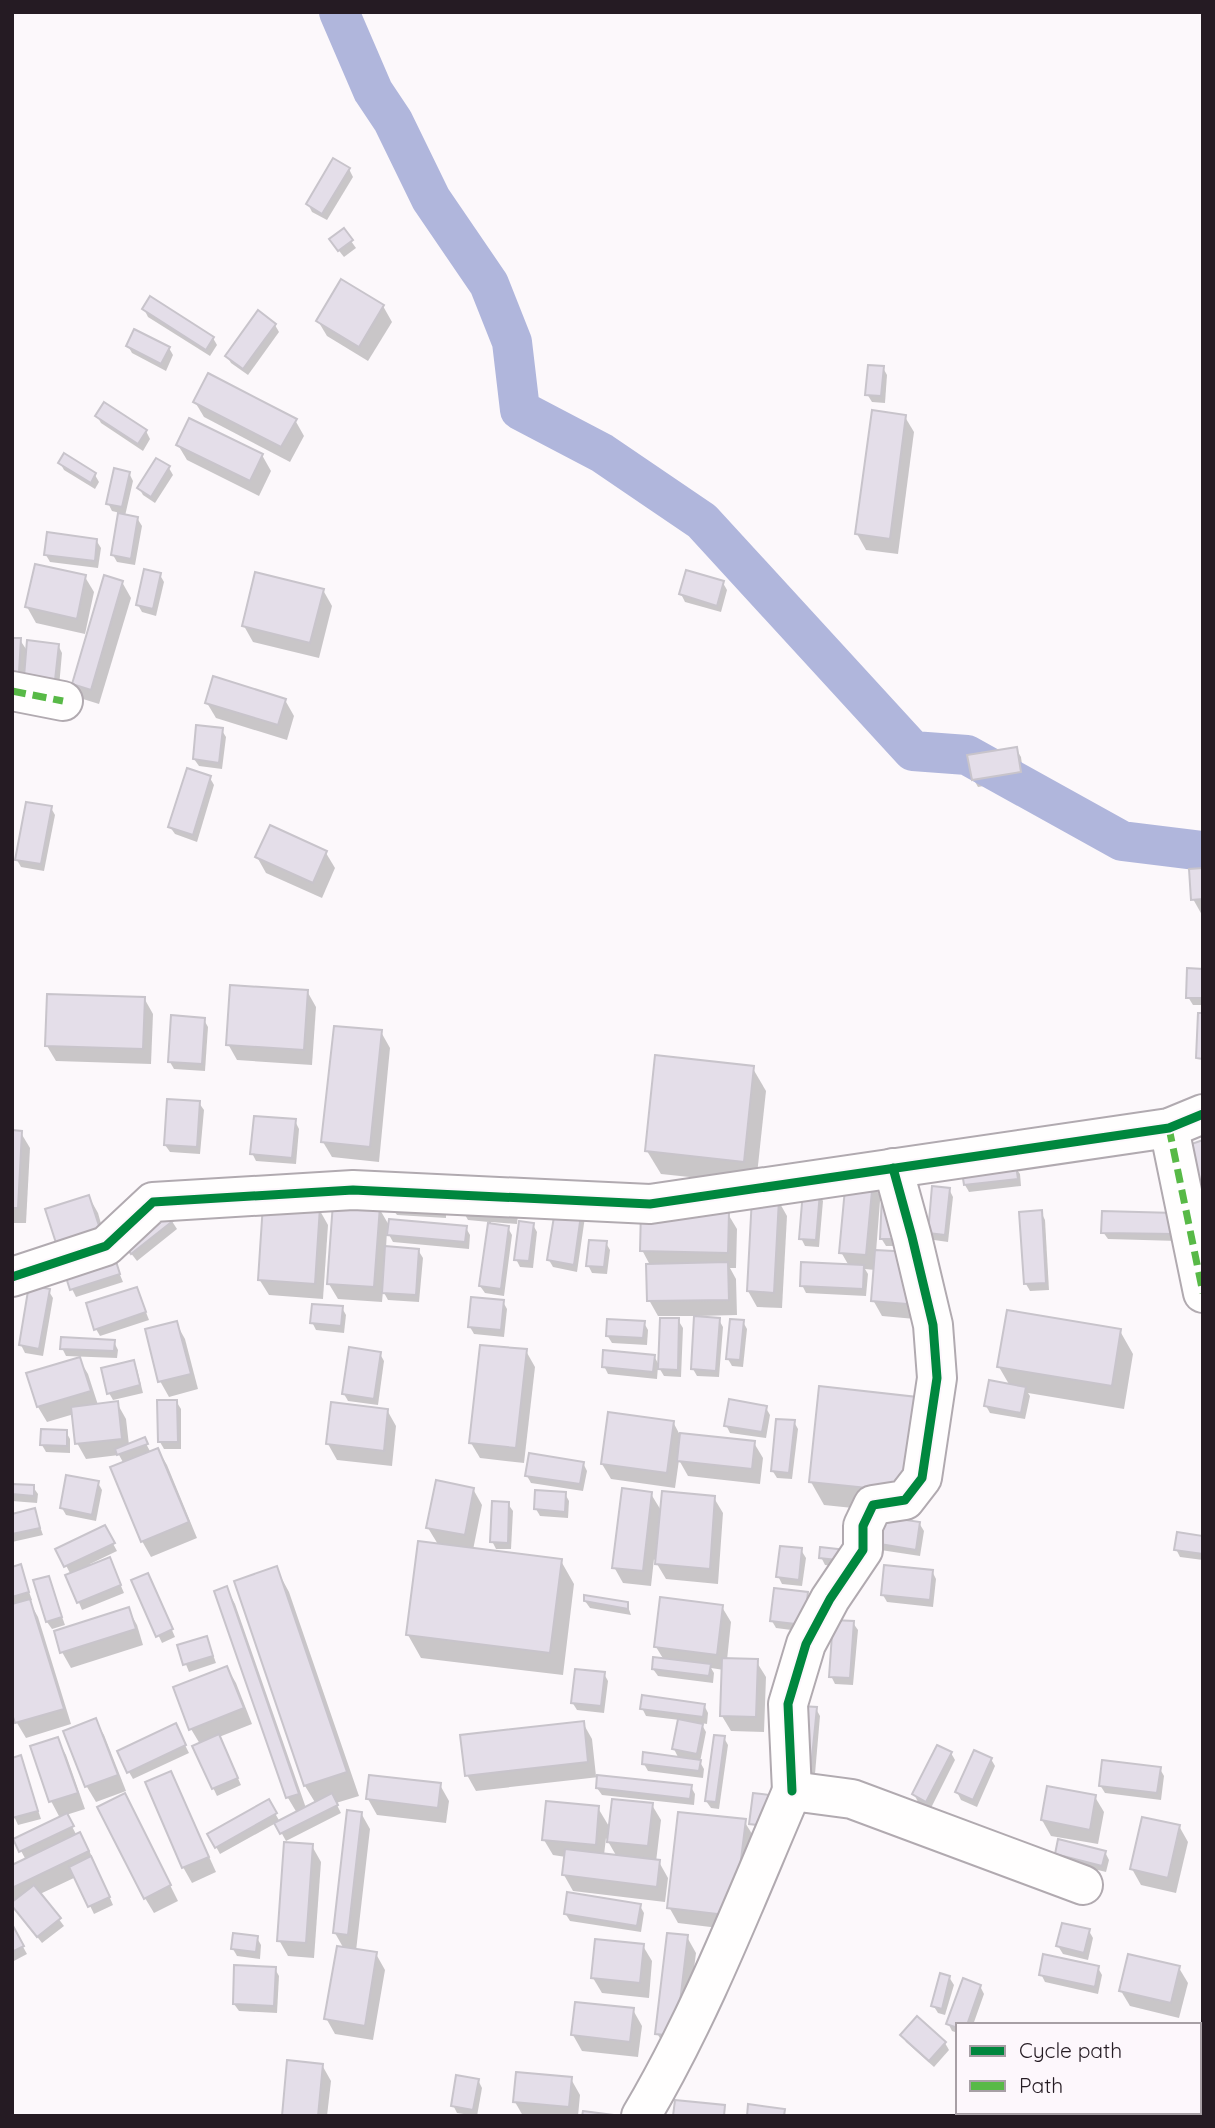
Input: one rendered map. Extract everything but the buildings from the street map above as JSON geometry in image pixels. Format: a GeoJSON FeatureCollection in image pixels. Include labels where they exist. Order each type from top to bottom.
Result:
{"type":"FeatureCollection","features":[{"type":"Feature","properties":{"kind":"street"},"geometry":{"type":"LineString","coordinates":[[12,691],[63,701]]}},
{"type":"Feature","properties":{"kind":"street"},"geometry":{"type":"LineString","coordinates":[[12,1277],[106,1246],[153,1202],[353,1189],[650,1204],[1186,1121],[1203,1293]]}},
{"type":"Feature","properties":{"kind":"street"},"geometry":{"type":"LineString","coordinates":[[641,2116],[661,2083],[706,1991],[792,1791],[788,1704],[806,1644],[830,1599],[863,1550],[863,1526],[873,1505],[905,1500],[922,1478],[937,1378],[933,1325],[893,1168]]}},
{"type":"Feature","properties":{"kind":"street"},"geometry":{"type":"LineString","coordinates":[[792,1791],[852,1799],[1083,1885]]}},
{"type":"Feature","properties":{"kind":"waterway"},"geometry":{"type":"LineString","coordinates":[[339,12],[373,91],[393,121],[431,199],[489,284],[512,342],[520,410],[602,453],[702,521],[913,751],[967,755],[1122,841],[1203,851]]}},
{"type":"Feature","properties":{"kind":"marked path"},"geometry":{"type":"LineString","coordinates":[[12,691],[63,701]]}},
{"type":"Feature","properties":{"kind":"marked path"},"geometry":{"type":"LineString","coordinates":[[1169,1128],[1203,1293]]}},
{"type":"Feature","properties":{"kind":"cycle path"},"geometry":{"type":"LineString","coordinates":[[12,1277],[106,1246],[153,1202],[353,1190],[650,1204],[1169,1128],[1203,1114]]}},
{"type":"Feature","properties":{"kind":"cycle path"},"geometry":{"type":"LineString","coordinates":[[792,1791],[788,1704],[806,1644],[830,1599],[863,1550],[863,1526],[873,1505],[905,1500],[922,1478],[937,1378],[933,1325],[893,1168]]}}]}
